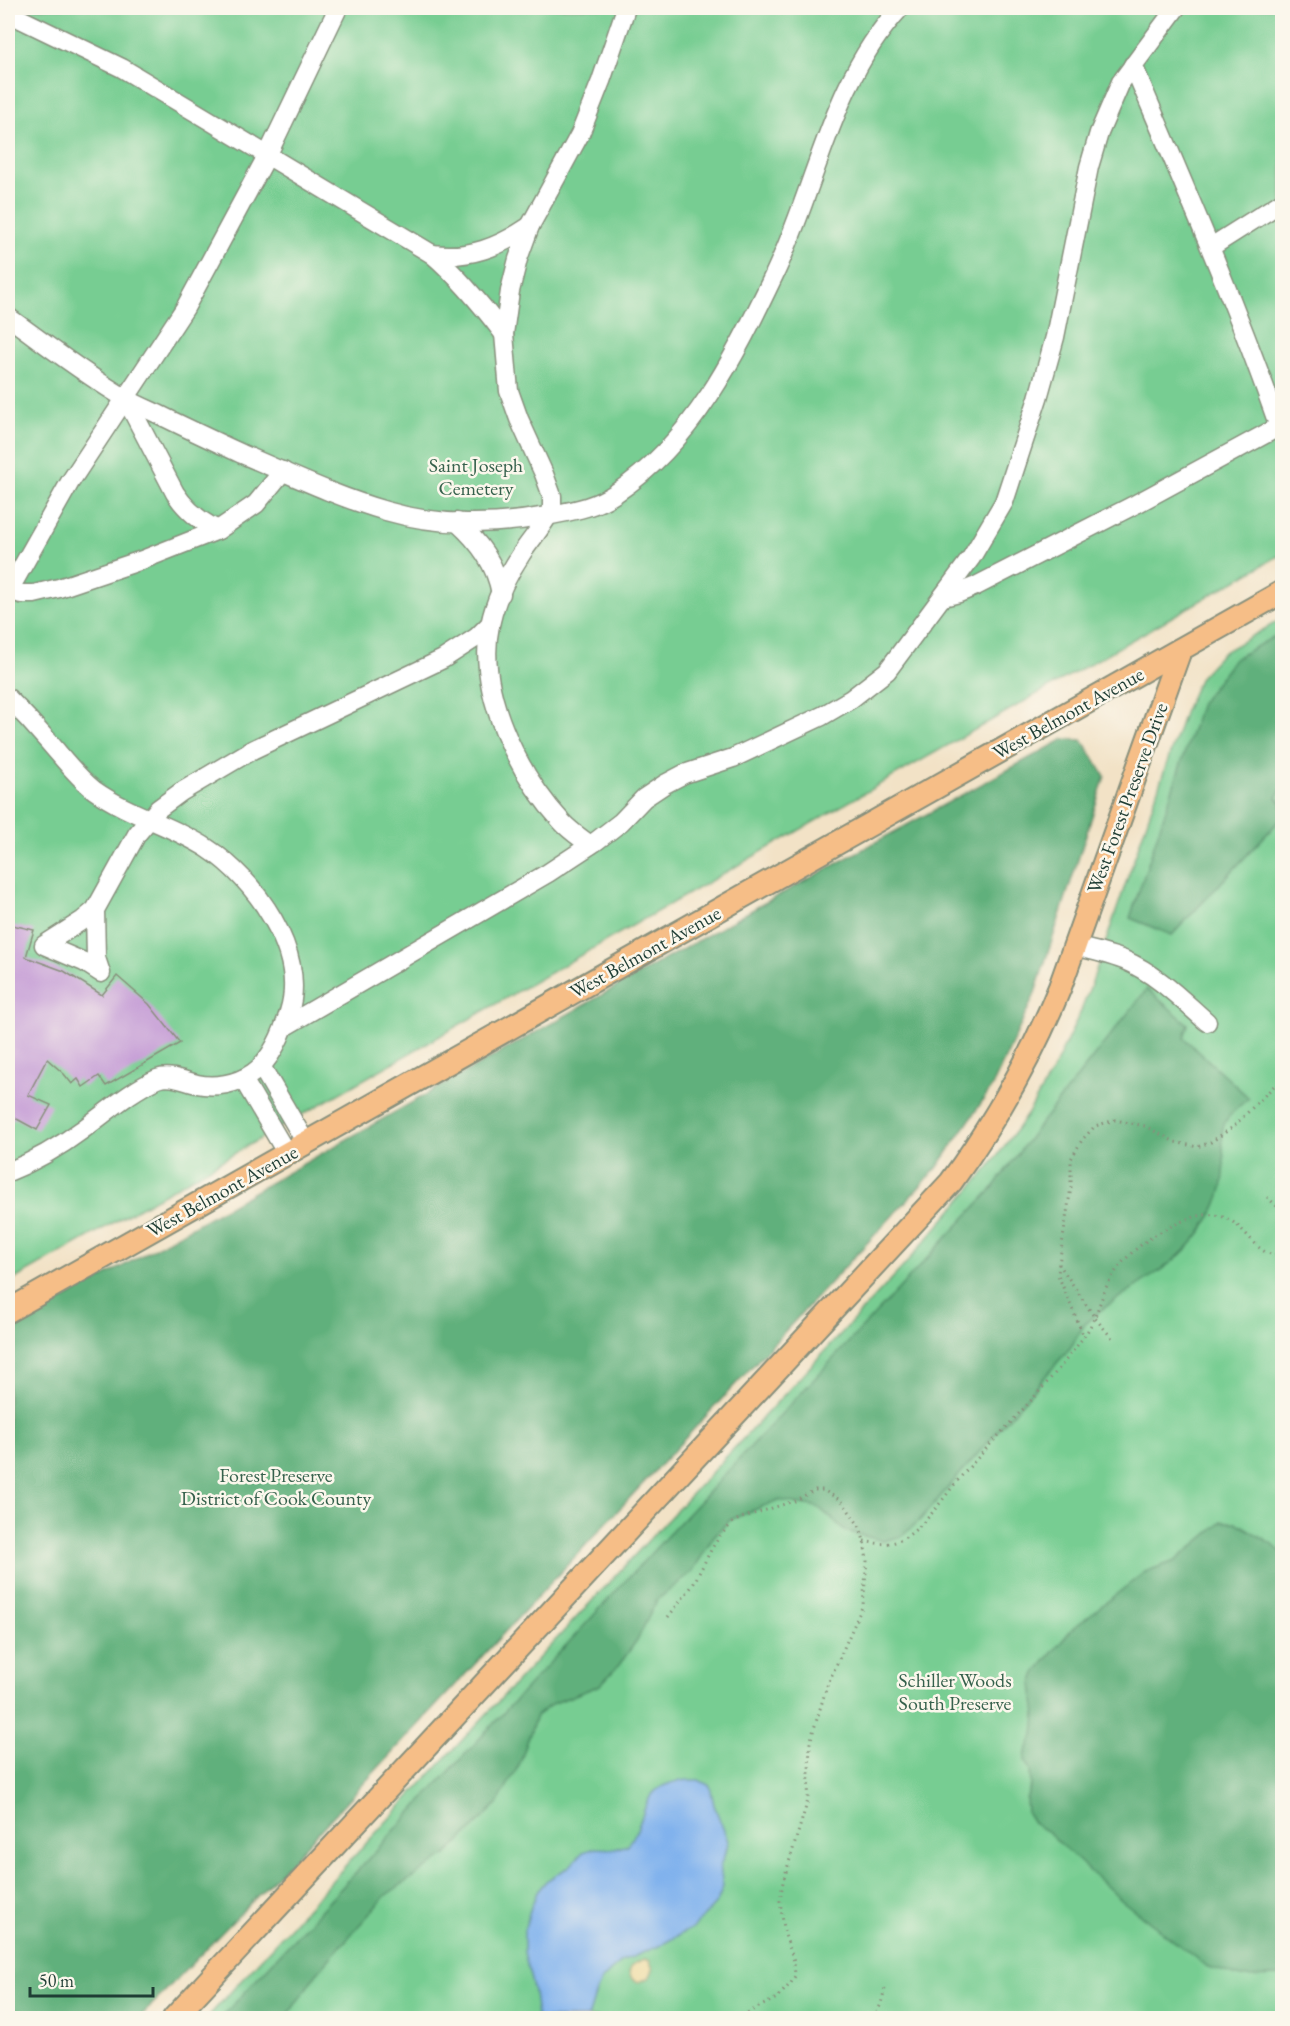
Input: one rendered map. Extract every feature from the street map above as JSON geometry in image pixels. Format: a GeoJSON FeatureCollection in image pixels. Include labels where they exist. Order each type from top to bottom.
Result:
{"type":"FeatureCollection","features":[{"type":"Feature","properties":{"kind":"main road","name":"West Belmont Avenue"},"geometry":{"type":"LineString","coordinates":[[8,1311],[1282,592]]}},
{"type":"Feature","properties":{"kind":"main road","name":"West Forest Preserve Drive"},"geometry":{"type":"LineString","coordinates":[[174,2019],[951,1182],[988,1129],[1021,1074],[1043,1029],[1180,650]]}},
{"type":"Feature","properties":{"kind":"lane"},"geometry":{"type":"LineString","coordinates":[[283,471],[256,504],[218,530],[142,560],[59,588],[34,594],[8,591],[70,482],[185,308],[267,156],[338,8]]}},
{"type":"Feature","properties":{"kind":"lane"},"geometry":{"type":"LineString","coordinates":[[590,845],[562,823],[517,759],[491,685],[488,653],[490,624],[501,594],[516,563],[549,516],[552,508],[552,496],[509,391],[504,334],[510,291],[530,226],[580,134],[626,8]]}},
{"type":"Feature","properties":{"kind":"lane"},"geometry":{"type":"LineString","coordinates":[[8,317],[126,399],[195,433],[283,471],[387,511],[425,519],[498,523],[579,511],[615,494],[654,464],[675,441],[701,406],[736,351],[776,272],[833,119],[852,78],[870,47],[900,8]]}},
{"type":"Feature","properties":{"kind":"lane"},"geometry":{"type":"LineString","coordinates":[[284,1027],[378,970],[548,873],[621,822],[644,798],[665,784],[684,774],[733,758],[822,716],[851,699],[887,671],[971,558],[1004,502],[1057,327],[1089,167],[1099,133],[1121,82],[1176,8]]}},
{"type":"Feature","properties":{"kind":"lane"},"geometry":{"type":"LineString","coordinates":[[8,12],[122,68],[432,254],[480,301],[504,334]]}},
{"type":"Feature","properties":{"kind":"lane"},"geometry":{"type":"LineString","coordinates":[[943,597],[976,586],[1281,426],[1211,247],[1133,65]]}},
{"type":"Feature","properties":{"kind":"lane"},"geometry":{"type":"LineString","coordinates":[[1211,247],[1282,202]]}},
{"type":"Feature","properties":{"kind":"lane"},"geometry":{"type":"LineString","coordinates":[[432,254],[452,257],[467,255],[502,243],[530,226]]}},
{"type":"Feature","properties":{"kind":"lane"},"geometry":{"type":"LineString","coordinates":[[126,399],[183,506],[205,524],[218,530]]}},
{"type":"Feature","properties":{"kind":"lane"},"geometry":{"type":"LineString","coordinates":[[457,522],[474,537],[482,548],[496,573],[501,594]]}},
{"type":"Feature","properties":{"kind":"lane"},"geometry":{"type":"LineString","coordinates":[[95,910],[137,834],[158,809],[181,792],[262,745],[443,659],[477,637],[490,624]]}},
{"type":"Feature","properties":{"kind":"lane"},"geometry":{"type":"LineString","coordinates":[[8,698],[49,742],[64,762],[94,790],[119,805],[209,849],[231,867],[266,907],[278,927],[293,974],[294,989],[284,1027],[261,1066],[254,1073],[231,1083],[217,1085],[198,1084],[179,1078],[159,1078],[119,1102],[39,1160],[8,1172]]}},
{"type":"Feature","properties":{"kind":"lane"},"geometry":{"type":"LineString","coordinates":[[1074,946],[1124,960],[1145,971],[1162,981],[1207,1022]]}},
{"type":"Feature","properties":{"kind":"lane"},"geometry":{"type":"LineString","coordinates":[[261,1066],[297,1149]]}},
{"type":"Feature","properties":{"kind":"lane"},"geometry":{"type":"LineString","coordinates":[[243,1079],[297,1149]]}},
{"type":"Feature","properties":{"kind":"path"},"geometry":{"type":"LineString","coordinates":[[1084,1337],[1058,1275],[1071,1187],[1071,1159],[1082,1140],[1095,1126],[1115,1120],[1145,1126],[1174,1142],[1197,1148],[1211,1142],[1233,1127],[1274,1086]]}},
{"type":"Feature","properties":{"kind":"path"},"geometry":{"type":"LineString","coordinates":[[1267,1197],[1282,1211]]}},
{"type":"Feature","properties":{"kind":"path"},"geometry":{"type":"LineString","coordinates":[[864,1541],[891,1544],[922,1526],[963,1474],[1084,1337],[1095,1318],[1105,1289],[1123,1261],[1166,1228],[1186,1219],[1215,1214],[1239,1225],[1264,1252],[1271,1255],[1282,1254]]}},
{"type":"Feature","properties":{"kind":"path"},"geometry":{"type":"LineString","coordinates":[[1059,1264],[1095,1318],[1112,1338]]}},
{"type":"Feature","properties":{"kind":"path"},"geometry":{"type":"LineString","coordinates":[[1282,1383],[1280,1397],[1282,1408]]}},
{"type":"Feature","properties":{"kind":"path"},"geometry":{"type":"LineString","coordinates":[[668,1617],[693,1586],[720,1536],[733,1522],[741,1518],[794,1501],[815,1490],[823,1490],[832,1493],[842,1501],[860,1527],[864,1541],[867,1577],[863,1605],[827,1686],[813,1732],[810,1743],[808,1800],[783,1882],[780,1901],[785,1935],[794,1961],[795,1976],[777,1998],[737,2019]]}},
{"type":"Feature","properties":{"kind":"path"},"geometry":{"type":"LineString","coordinates":[[873,2019],[881,2004],[885,1988]]}},
{"type":"Feature","properties":{"kind":"green space","name":"Saint Joseph Cemetery"},"geometry":{"type":"Polygon","coordinates":[[[8,8],[1282,8],[1282,554],[8,1283],[8,8]]]}},
{"type":"Feature","properties":{"kind":"green space","name":"Schiller Woods South Preserve"},"geometry":{"type":"Polygon","coordinates":[[[1282,619],[1282,2018],[207,2018],[346,1865],[902,1268],[990,1166],[1027,1115],[1054,1068],[1081,1011],[1184,713],[1200,677],[1222,653],[1282,619]]]}},
{"type":"Feature","properties":{"kind":"green space"},"geometry":{"type":"Polygon","coordinates":[[[1282,632],[1282,789],[1276,797],[1282,803],[1282,821],[1278,822],[1172,935],[1130,918],[1201,703],[1234,659],[1282,632]]]}},
{"type":"Feature","properties":{"kind":"green space","name":"Forest Preserve District of Cook County"},"geometry":{"type":"Polygon","coordinates":[[[1064,739],[1082,740],[1105,776],[1034,996],[992,1087],[937,1168],[298,1854],[139,2018],[8,2018],[8,1331],[759,906],[1064,739]]]}},
{"type":"Feature","properties":{"kind":"green space"},"geometry":{"type":"Polygon","coordinates":[[[1147,989],[1188,1024],[1184,1038],[1249,1098],[1228,1117],[1224,1125],[1222,1190],[1209,1220],[1188,1247],[1161,1270],[1116,1299],[1088,1321],[1070,1348],[920,1520],[902,1536],[883,1541],[846,1531],[818,1507],[778,1500],[730,1520],[714,1536],[692,1572],[657,1600],[637,1640],[619,1665],[600,1685],[552,1704],[536,1716],[520,1763],[497,1804],[446,1855],[386,1895],[316,1974],[286,2018],[221,2018],[992,1189],[1033,1133],[1147,989]]]}},
{"type":"Feature","properties":{"kind":"green space"},"geometry":{"type":"Polygon","coordinates":[[[1222,1522],[1236,1522],[1271,1543],[1282,1553],[1282,1976],[1241,1977],[1206,1966],[1120,1899],[1048,1832],[1034,1824],[1027,1813],[1026,1799],[1031,1785],[1030,1771],[1025,1761],[1026,1752],[1034,1735],[1036,1715],[1032,1684],[1037,1671],[1071,1630],[1145,1572],[1175,1561],[1222,1522]]]}},
{"type":"Feature","properties":{"kind":"sand"},"geometry":{"type":"Polygon","coordinates":[[[645,1959],[650,1961],[653,1970],[649,1978],[639,1982],[632,1979],[629,1973],[631,1967],[645,1959]]]}},
{"type":"Feature","properties":{"kind":"water"},"geometry":{"type":"Polygon","coordinates":[[[699,1780],[710,1786],[714,1805],[728,1841],[720,1866],[723,1887],[717,1902],[694,1927],[659,1946],[623,1961],[611,1971],[602,1980],[596,1992],[588,2018],[537,2018],[534,1992],[524,1953],[524,1931],[537,1892],[546,1881],[570,1866],[583,1852],[595,1848],[615,1849],[628,1845],[652,1795],[659,1788],[670,1783],[699,1780]]]}},
{"type":"Feature","properties":{"kind":"building"},"geometry":{"type":"Polygon","coordinates":[[[8,924],[34,930],[26,957],[64,971],[102,995],[117,976],[149,1004],[180,1043],[106,1086],[99,1076],[83,1087],[78,1079],[72,1084],[47,1059],[28,1095],[51,1105],[37,1130],[15,1118],[8,1124],[8,924]]]}}]}
